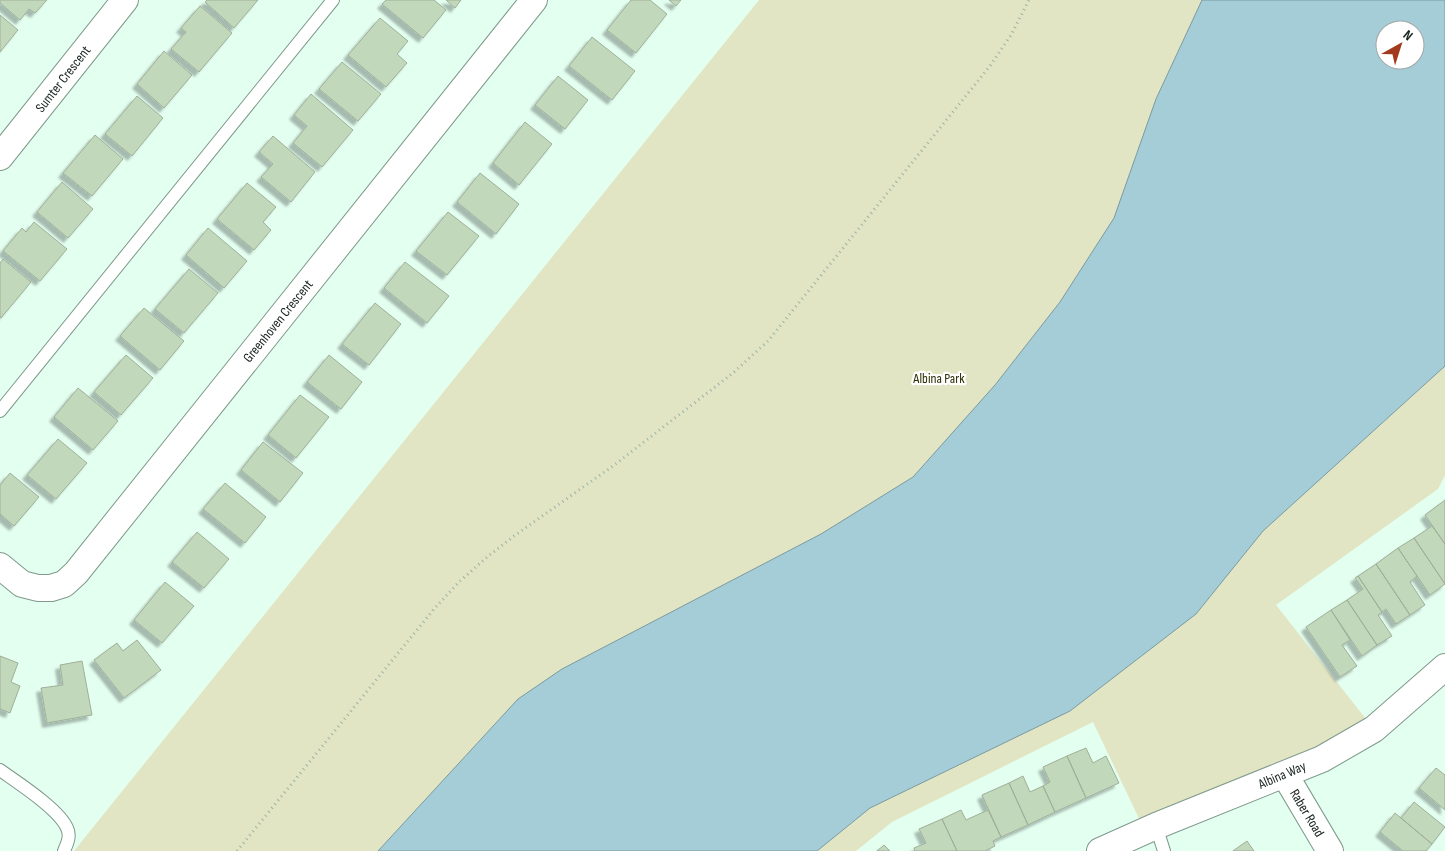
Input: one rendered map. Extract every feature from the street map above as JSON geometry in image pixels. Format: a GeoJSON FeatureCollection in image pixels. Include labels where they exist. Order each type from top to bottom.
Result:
{"type":"FeatureCollection","features":[{"type":"Feature","properties":{"kind":"street","name":"Sumter Crescent"},"geometry":{"type":"LineString","coordinates":[[0,157],[125,0]]}},
{"type":"Feature","properties":{"kind":"street","name":"Greenhoven Crescent"},"geometry":{"type":"LineString","coordinates":[[0,566],[22,584],[38,588],[51,588],[64,584],[76,574],[534,0]]}},
{"type":"Feature","properties":{"kind":"street","name":"Albina Way"},"geometry":{"type":"LineString","coordinates":[[1100,851],[1156,826],[1322,759],[1374,730],[1445,667]]}},
{"type":"Feature","properties":{"kind":"street","name":"Raber Road"},"geometry":{"type":"LineString","coordinates":[[1285,775],[1330,851]]}},
{"type":"Feature","properties":{"kind":"lane"},"geometry":{"type":"LineString","coordinates":[[0,411],[333,0]]}},
{"type":"Feature","properties":{"kind":"lane"},"geometry":{"type":"LineString","coordinates":[[0,770],[58,816],[68,829],[69,838],[64,851]]}},
{"type":"Feature","properties":{"kind":"lane"},"geometry":{"type":"LineString","coordinates":[[1156,826],[1164,851]]}},
{"type":"Feature","properties":{"kind":"path"},"geometry":{"type":"LineString","coordinates":[[237,851],[434,609],[459,582],[514,536],[613,466],[733,373],[768,341],[990,66],[1011,35],[1030,0]]}},
{"type":"Feature","properties":{"kind":"green space","name":"Albina Park"},"geometry":{"type":"Polygon","coordinates":[[[759,0],[1445,0],[1445,475],[1438,489],[1276,605],[1366,719],[1317,746],[1260,771],[1145,831],[1093,722],[892,822],[856,851],[74,851],[759,0]]]}},
{"type":"Feature","properties":{"kind":"water"},"geometry":{"type":"Polygon","coordinates":[[[1202,0],[1445,0],[1445,366],[1263,531],[1196,614],[1070,711],[870,808],[817,851],[378,851],[518,699],[562,669],[821,534],[913,477],[995,385],[1060,302],[1114,218],[1156,99],[1202,0]]]}},
{"type":"Feature","properties":{"kind":"building"},"geometry":{"type":"Polygon","coordinates":[[[0,0],[47,0],[35,13],[29,9],[20,20],[0,3],[0,0]]]}},
{"type":"Feature","properties":{"kind":"building"},"geometry":{"type":"Polygon","coordinates":[[[207,0],[258,0],[234,28],[205,2],[207,0]]]}},
{"type":"Feature","properties":{"kind":"building"},"geometry":{"type":"Polygon","coordinates":[[[386,0],[434,0],[446,10],[423,38],[382,4],[386,0]]]}},
{"type":"Feature","properties":{"kind":"building"},"geometry":{"type":"Polygon","coordinates":[[[446,0],[461,0],[455,8],[446,0]]]}},
{"type":"Feature","properties":{"kind":"building"},"geometry":{"type":"Polygon","coordinates":[[[631,0],[650,0],[667,14],[636,53],[607,30],[631,0]]]}},
{"type":"Feature","properties":{"kind":"building"},"geometry":{"type":"Polygon","coordinates":[[[669,0],[681,0],[676,6],[669,0]]]}},
{"type":"Feature","properties":{"kind":"building"},"geometry":{"type":"Polygon","coordinates":[[[200,6],[232,33],[199,72],[171,49],[186,32],[181,28],[200,6]]]}},
{"type":"Feature","properties":{"kind":"building"},"geometry":{"type":"Polygon","coordinates":[[[0,15],[18,30],[0,52],[0,15]]]}},
{"type":"Feature","properties":{"kind":"building"},"geometry":{"type":"Polygon","coordinates":[[[380,18],[408,41],[397,54],[407,63],[386,87],[348,55],[380,18]]]}},
{"type":"Feature","properties":{"kind":"building"},"geometry":{"type":"Polygon","coordinates":[[[592,37],[635,71],[612,100],[569,66],[592,37]]]}},
{"type":"Feature","properties":{"kind":"building"},"geometry":{"type":"Polygon","coordinates":[[[164,51],[192,75],[164,108],[137,84],[164,51]]]}},
{"type":"Feature","properties":{"kind":"building"},"geometry":{"type":"Polygon","coordinates":[[[342,62],[381,94],[358,121],[319,89],[342,62]]]}},
{"type":"Feature","properties":{"kind":"building"},"geometry":{"type":"Polygon","coordinates":[[[558,76],[588,100],[565,129],[535,105],[558,76]]]}},
{"type":"Feature","properties":{"kind":"building"},"geometry":{"type":"Polygon","coordinates":[[[311,94],[353,130],[322,167],[293,143],[307,126],[294,115],[311,94]]]}},
{"type":"Feature","properties":{"kind":"building"},"geometry":{"type":"Polygon","coordinates":[[[137,96],[163,118],[132,156],[105,134],[137,96]]]}},
{"type":"Feature","properties":{"kind":"building"},"geometry":{"type":"Polygon","coordinates":[[[525,122],[552,144],[519,185],[493,163],[525,122]]]}},
{"type":"Feature","properties":{"kind":"building"},"geometry":{"type":"Polygon","coordinates":[[[95,135],[123,159],[92,196],[63,173],[95,135]]]}},
{"type":"Feature","properties":{"kind":"building"},"geometry":{"type":"Polygon","coordinates":[[[273,136],[315,172],[291,202],[261,177],[273,164],[259,152],[273,136]]]}},
{"type":"Feature","properties":{"kind":"building"},"geometry":{"type":"Polygon","coordinates":[[[480,173],[519,204],[496,234],[457,202],[480,173]]]}},
{"type":"Feature","properties":{"kind":"building"},"geometry":{"type":"Polygon","coordinates":[[[62,182],[93,209],[68,238],[37,212],[62,182]]]}},
{"type":"Feature","properties":{"kind":"building"},"geometry":{"type":"Polygon","coordinates":[[[247,183],[276,207],[263,222],[271,230],[254,250],[217,219],[247,183]]]}},
{"type":"Feature","properties":{"kind":"building"},"geometry":{"type":"Polygon","coordinates":[[[448,212],[479,236],[447,275],[416,251],[448,212]]]}},
{"type":"Feature","properties":{"kind":"building"},"geometry":{"type":"Polygon","coordinates":[[[34,222],[67,249],[40,281],[3,251],[22,228],[26,232],[34,222]]]}},
{"type":"Feature","properties":{"kind":"building"},"geometry":{"type":"Polygon","coordinates":[[[208,228],[247,261],[224,288],[186,255],[208,228]]]}},
{"type":"Feature","properties":{"kind":"building"},"geometry":{"type":"Polygon","coordinates":[[[3,259],[31,282],[1,318],[0,263],[3,259]]]}},
{"type":"Feature","properties":{"kind":"building"},"geometry":{"type":"Polygon","coordinates":[[[405,262],[449,296],[427,323],[384,288],[405,262]]]}},
{"type":"Feature","properties":{"kind":"building"},"geometry":{"type":"Polygon","coordinates":[[[189,269],[218,293],[184,333],[155,309],[189,269]]]}},
{"type":"Feature","properties":{"kind":"building"},"geometry":{"type":"Polygon","coordinates":[[[375,303],[401,324],[369,365],[342,344],[375,303]]]}},
{"type":"Feature","properties":{"kind":"building"},"geometry":{"type":"Polygon","coordinates":[[[144,308],[184,341],[160,370],[120,336],[144,308]]]}},
{"type":"Feature","properties":{"kind":"building"},"geometry":{"type":"Polygon","coordinates":[[[126,355],[153,378],[121,415],[94,392],[126,355]]]}},
{"type":"Feature","properties":{"kind":"building"},"geometry":{"type":"Polygon","coordinates":[[[329,355],[362,382],[341,409],[307,382],[329,355]]]}},
{"type":"Feature","properties":{"kind":"building"},"geometry":{"type":"Polygon","coordinates":[[[78,388],[118,421],[93,450],[54,417],[78,388]]]}},
{"type":"Feature","properties":{"kind":"building"},"geometry":{"type":"Polygon","coordinates":[[[300,395],[329,417],[296,458],[268,435],[300,395]]]}},
{"type":"Feature","properties":{"kind":"building"},"geometry":{"type":"Polygon","coordinates":[[[58,439],[87,463],[56,499],[27,475],[58,439]]]}},
{"type":"Feature","properties":{"kind":"building"},"geometry":{"type":"Polygon","coordinates":[[[263,442],[303,473],[280,502],[241,470],[263,442]]]}},
{"type":"Feature","properties":{"kind":"building"},"geometry":{"type":"Polygon","coordinates":[[[10,473],[39,497],[14,526],[0,514],[0,485],[10,473]]]}},
{"type":"Feature","properties":{"kind":"building"},"geometry":{"type":"Polygon","coordinates":[[[225,483],[266,517],[245,543],[203,509],[225,483]]]}},
{"type":"Feature","properties":{"kind":"building"},"geometry":{"type":"Polygon","coordinates":[[[1445,500],[1445,544],[1425,515],[1445,500]]]}},
{"type":"Feature","properties":{"kind":"building"},"geometry":{"type":"Polygon","coordinates":[[[1432,526],[1445,544],[1445,584],[1414,538],[1432,526]]]}},
{"type":"Feature","properties":{"kind":"building"},"geometry":{"type":"Polygon","coordinates":[[[197,532],[229,559],[204,588],[172,562],[197,532]]]}},
{"type":"Feature","properties":{"kind":"building"},"geometry":{"type":"Polygon","coordinates":[[[1414,538],[1445,584],[1430,595],[1398,548],[1414,538]]]}},
{"type":"Feature","properties":{"kind":"building"},"geometry":{"type":"Polygon","coordinates":[[[1398,548],[1417,576],[1410,582],[1425,605],[1410,615],[1376,564],[1398,548]]]}},
{"type":"Feature","properties":{"kind":"building"},"geometry":{"type":"Polygon","coordinates":[[[1376,564],[1410,615],[1396,624],[1386,609],[1382,612],[1358,576],[1376,564]]]}},
{"type":"Feature","properties":{"kind":"building"},"geometry":{"type":"Polygon","coordinates":[[[1358,576],[1382,612],[1378,615],[1392,636],[1377,645],[1347,600],[1363,589],[1355,578],[1358,576]]]}},
{"type":"Feature","properties":{"kind":"building"},"geometry":{"type":"Polygon","coordinates":[[[165,582],[194,606],[162,643],[134,620],[165,582]]]}},
{"type":"Feature","properties":{"kind":"building"},"geometry":{"type":"Polygon","coordinates":[[[1347,600],[1377,645],[1362,656],[1331,610],[1347,600]]]}},
{"type":"Feature","properties":{"kind":"building"},"geometry":{"type":"Polygon","coordinates":[[[1331,610],[1350,640],[1342,645],[1357,666],[1340,677],[1306,627],[1331,610]]]}},
{"type":"Feature","properties":{"kind":"building"},"geometry":{"type":"Polygon","coordinates":[[[137,640],[161,670],[124,698],[94,660],[117,643],[123,651],[137,640]]]}},
{"type":"Feature","properties":{"kind":"building"},"geometry":{"type":"Polygon","coordinates":[[[0,656],[18,663],[11,682],[20,686],[10,713],[0,709],[0,656]]]}},
{"type":"Feature","properties":{"kind":"building"},"geometry":{"type":"Polygon","coordinates":[[[82,661],[92,715],[47,723],[41,688],[63,685],[60,665],[82,661]]]}},
{"type":"Feature","properties":{"kind":"building"},"geometry":{"type":"Polygon","coordinates":[[[1086,748],[1093,763],[1106,756],[1119,783],[1086,798],[1067,756],[1086,748]]]}},
{"type":"Feature","properties":{"kind":"building"},"geometry":{"type":"Polygon","coordinates":[[[1067,756],[1086,798],[1055,812],[1043,786],[1050,782],[1043,767],[1067,756]]]}},
{"type":"Feature","properties":{"kind":"building"},"geometry":{"type":"Polygon","coordinates":[[[1436,768],[1445,775],[1445,810],[1419,788],[1436,768]]]}},
{"type":"Feature","properties":{"kind":"building"},"geometry":{"type":"Polygon","coordinates":[[[1023,776],[1030,792],[1043,786],[1055,812],[1028,825],[1009,783],[1023,776]]]}},
{"type":"Feature","properties":{"kind":"building"},"geometry":{"type":"Polygon","coordinates":[[[1009,783],[1028,825],[1001,837],[982,795],[1009,783]]]}},
{"type":"Feature","properties":{"kind":"building"},"geometry":{"type":"Polygon","coordinates":[[[1414,802],[1445,827],[1432,844],[1401,818],[1414,802]]]}},
{"type":"Feature","properties":{"kind":"building"},"geometry":{"type":"Polygon","coordinates":[[[961,810],[966,820],[988,810],[1001,837],[993,841],[995,846],[985,851],[957,851],[942,819],[961,810]]]}},
{"type":"Feature","properties":{"kind":"building"},"geometry":{"type":"Polygon","coordinates":[[[1395,813],[1432,844],[1426,851],[1403,851],[1380,832],[1395,813]]]}},
{"type":"Feature","properties":{"kind":"building"},"geometry":{"type":"Polygon","coordinates":[[[942,819],[957,851],[915,851],[914,848],[926,843],[919,829],[942,819]]]}},
{"type":"Feature","properties":{"kind":"building"},"geometry":{"type":"Polygon","coordinates":[[[1247,841],[1254,851],[1233,851],[1247,841]]]}},
{"type":"Feature","properties":{"kind":"building"},"geometry":{"type":"Polygon","coordinates":[[[884,845],[890,851],[877,851],[884,845]]]}}]}
